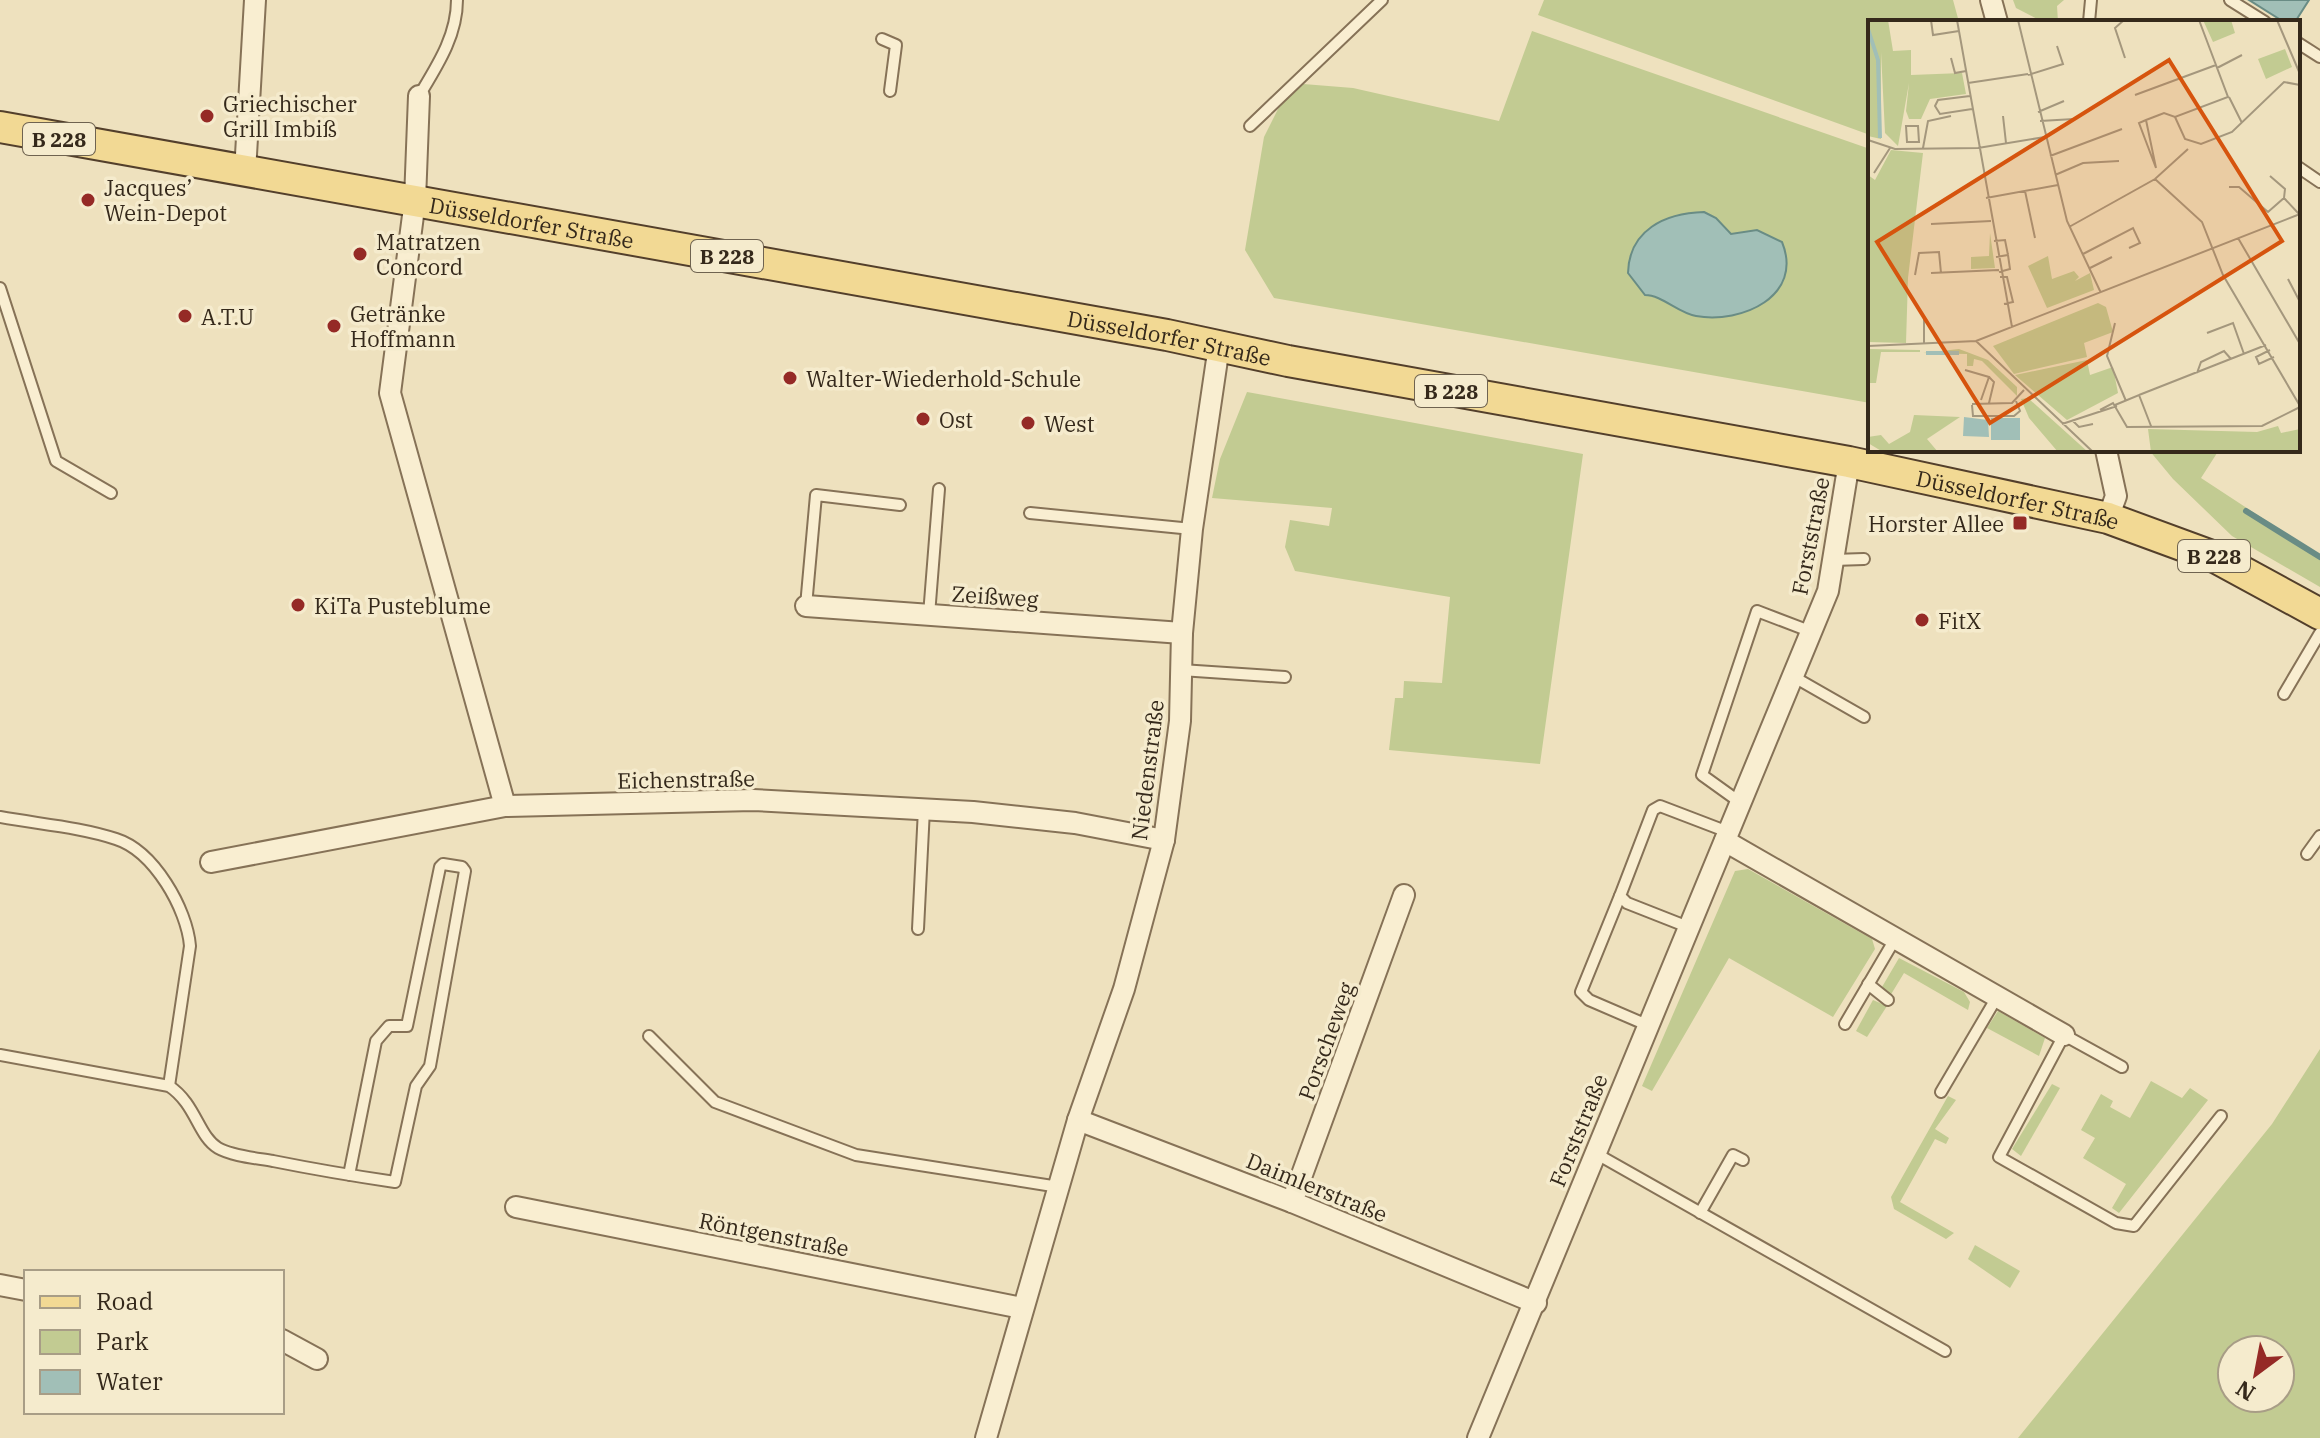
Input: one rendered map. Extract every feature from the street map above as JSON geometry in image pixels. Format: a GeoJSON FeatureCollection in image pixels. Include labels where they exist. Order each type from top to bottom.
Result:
{"type":"FeatureCollection","features":[{"type":"Feature","properties":{"kind":"main road","name":"Düsseldorfer Straße"},"geometry":{"type":"LineString","coordinates":[[0,127],[1849,462],[2108,518],[2217,558],[2320,614]]}},
{"type":"Feature","properties":{"kind":"street"},"geometry":{"type":"LineString","coordinates":[[245,172],[255,0]]}},
{"type":"Feature","properties":{"kind":"street"},"geometry":{"type":"LineString","coordinates":[[1991,0],[1996,20]]}},
{"type":"Feature","properties":{"kind":"street"},"geometry":{"type":"LineString","coordinates":[[419,96],[415,200],[390,393],[505,806]]}},
{"type":"Feature","properties":{"kind":"street","name":"Niedenstraße"},"geometry":{"type":"LineString","coordinates":[[986,1438],[1078,1120],[1124,989],[1164,840],[1180,721],[1182,633],[1192,529],[1219,346]]}},
{"type":"Feature","properties":{"kind":"street"},"geometry":{"type":"LineString","coordinates":[[2106,452],[2116,496],[2108,518]]}},
{"type":"Feature","properties":{"kind":"street","name":"Forststraße"},"geometry":{"type":"LineString","coordinates":[[1478,1438],[1536,1303],[1593,1152],[1828,591],[1849,462]]}},
{"type":"Feature","properties":{"kind":"street","name":"Zeißweg"},"geometry":{"type":"LineString","coordinates":[[806,606],[1182,633]]}},
{"type":"Feature","properties":{"kind":"street","name":"Eichenstraße"},"geometry":{"type":"LineString","coordinates":[[211,862],[505,806],[753,800],[924,809],[1075,823],[1164,840]]}},
{"type":"Feature","properties":{"kind":"street"},"geometry":{"type":"LineString","coordinates":[[1727,837],[1895,939],[2064,1035]]}},
{"type":"Feature","properties":{"kind":"street","name":"Porscheweg"},"geometry":{"type":"LineString","coordinates":[[1292,1202],[1404,895]]}},
{"type":"Feature","properties":{"kind":"street","name":"Daimlerstraße"},"geometry":{"type":"LineString","coordinates":[[1078,1120],[1292,1202],[1536,1303]]}},
{"type":"Feature","properties":{"kind":"street","name":"Röntgenstraße"},"geometry":{"type":"LineString","coordinates":[[516,1207],[1022,1308]]}},
{"type":"Feature","properties":{"kind":"street"},"geometry":{"type":"LineString","coordinates":[[0,1285],[24,1290]]}},
{"type":"Feature","properties":{"kind":"street"},"geometry":{"type":"LineString","coordinates":[[284,1341],[317,1359]]}},
{"type":"Feature","properties":{"kind":"lane"},"geometry":{"type":"LineString","coordinates":[[419,96],[445,52],[457,13],[457,0]]}},
{"type":"Feature","properties":{"kind":"lane"},"geometry":{"type":"LineString","coordinates":[[1250,126],[1382,0]]}},
{"type":"Feature","properties":{"kind":"lane"},"geometry":{"type":"LineString","coordinates":[[2089,20],[2091,0]]}},
{"type":"Feature","properties":{"kind":"lane"},"geometry":{"type":"LineString","coordinates":[[2230,0],[2262,20]]}},
{"type":"Feature","properties":{"kind":"lane"},"geometry":{"type":"LineString","coordinates":[[882,39],[896,45],[890,91]]}},
{"type":"Feature","properties":{"kind":"lane"},"geometry":{"type":"LineString","coordinates":[[2300,44],[2320,57]]}},
{"type":"Feature","properties":{"kind":"lane"},"geometry":{"type":"LineString","coordinates":[[2300,168],[2320,182]]}},
{"type":"Feature","properties":{"kind":"lane"},"geometry":{"type":"LineString","coordinates":[[0,288],[56,461],[111,493]]}},
{"type":"Feature","properties":{"kind":"lane"},"geometry":{"type":"LineString","coordinates":[[929,615],[939,489]]}},
{"type":"Feature","properties":{"kind":"lane"},"geometry":{"type":"LineString","coordinates":[[806,606],[816,495],[900,505]]}},
{"type":"Feature","properties":{"kind":"lane"},"geometry":{"type":"LineString","coordinates":[[1030,513],[1192,529]]}},
{"type":"Feature","properties":{"kind":"lane"},"geometry":{"type":"LineString","coordinates":[[1833,560],[1864,559]]}},
{"type":"Feature","properties":{"kind":"lane"},"geometry":{"type":"LineString","coordinates":[[1741,803],[1702,775],[1757,611],[1812,632]]}},
{"type":"Feature","properties":{"kind":"lane"},"geometry":{"type":"LineString","coordinates":[[2284,694],[2320,633]]}},
{"type":"Feature","properties":{"kind":"lane"},"geometry":{"type":"LineString","coordinates":[[1181,670],[1285,677]]}},
{"type":"Feature","properties":{"kind":"lane"},"geometry":{"type":"LineString","coordinates":[[1794,677],[1864,717]]}},
{"type":"Feature","properties":{"kind":"lane"},"geometry":{"type":"LineString","coordinates":[[1647,1025],[1589,1000],[1581,992],[1653,810],[1660,806],[1672,809],[1727,837]]}},
{"type":"Feature","properties":{"kind":"lane"},"geometry":{"type":"LineString","coordinates":[[918,929],[924,809]]}},
{"type":"Feature","properties":{"kind":"lane"},"geometry":{"type":"LineString","coordinates":[[0,817],[118,839],[137,851],[179,902],[189,927],[190,946],[169,1086]]}},
{"type":"Feature","properties":{"kind":"lane"},"geometry":{"type":"LineString","coordinates":[[2307,854],[2320,836]]}},
{"type":"Feature","properties":{"kind":"lane"},"geometry":{"type":"LineString","coordinates":[[0,1055],[169,1086],[186,1098],[207,1137],[219,1148],[349,1175],[395,1182],[416,1086],[430,1066],[465,871],[462,867],[443,864],[440,867],[407,1026],[389,1026],[376,1041],[349,1175]]}},
{"type":"Feature","properties":{"kind":"lane"},"geometry":{"type":"LineString","coordinates":[[1620,896],[1627,903],[1688,927]]}},
{"type":"Feature","properties":{"kind":"lane"},"geometry":{"type":"LineString","coordinates":[[1845,1024],[1895,939]]}},
{"type":"Feature","properties":{"kind":"lane"},"geometry":{"type":"LineString","coordinates":[[1868,984],[1888,1000]]}},
{"type":"Feature","properties":{"kind":"lane"},"geometry":{"type":"LineString","coordinates":[[1941,1092],[1997,997]]}},
{"type":"Feature","properties":{"kind":"lane"},"geometry":{"type":"LineString","coordinates":[[2122,1067],[2064,1035],[1999,1157],[2116,1223],[2134,1226],[2221,1116]]}},
{"type":"Feature","properties":{"kind":"lane"},"geometry":{"type":"LineString","coordinates":[[649,1036],[715,1102],[856,1155],[1059,1187]]}},
{"type":"Feature","properties":{"kind":"lane"},"geometry":{"type":"LineString","coordinates":[[1593,1152],[1945,1351]]}},
{"type":"Feature","properties":{"kind":"lane"},"geometry":{"type":"LineString","coordinates":[[1700,1213],[1733,1155],[1743,1160]]}},
{"type":"Feature","properties":{"kind":"green space"},"geometry":{"type":"Polygon","coordinates":[[[1544,0],[1953,0],[1958,20],[1868,20],[1868,134],[1538,15],[1544,0]]]}},
{"type":"Feature","properties":{"kind":"green space"},"geometry":{"type":"Polygon","coordinates":[[[2013,0],[2064,0],[2057,6],[2058,20],[2039,20],[2016,8],[2013,0]]]}},
{"type":"Feature","properties":{"kind":"green space"},"geometry":{"type":"Polygon","coordinates":[[[1532,31],[1868,148],[1868,403],[1274,298],[1245,250],[1264,137],[1291,83],[1353,88],[1499,121],[1532,31]]]}},
{"type":"Feature","properties":{"kind":"green space"},"geometry":{"type":"Polygon","coordinates":[[[1247,392],[1583,454],[1540,764],[1389,750],[1395,698],[1403,698],[1404,681],[1442,683],[1450,597],[1295,571],[1285,547],[1290,520],[1329,526],[1332,508],[1212,498],[1220,459],[1247,392]]]}},
{"type":"Feature","properties":{"kind":"green space"},"geometry":{"type":"Polygon","coordinates":[[[2151,452],[2218,452],[2201,478],[2320,556],[2320,587],[2232,536],[2173,479],[2151,452]]]}},
{"type":"Feature","properties":{"kind":"green space"},"geometry":{"type":"Polygon","coordinates":[[[1748,869],[1872,939],[1875,949],[1833,1017],[1729,958],[1652,1091],[1642,1086],[1735,871],[1748,869]]]}},
{"type":"Feature","properties":{"kind":"green space"},"geometry":{"type":"Polygon","coordinates":[[[1899,958],[1964,992],[1970,1002],[1968,1010],[1904,973],[1890,996],[1882,987],[1899,958]]]}},
{"type":"Feature","properties":{"kind":"green space"},"geometry":{"type":"Polygon","coordinates":[[[1873,1000],[1887,1006],[1867,1037],[1856,1031],[1873,1000]]]}},
{"type":"Feature","properties":{"kind":"green space"},"geometry":{"type":"Polygon","coordinates":[[[1998,1011],[2045,1038],[2039,1056],[1987,1028],[1998,1011]]]}},
{"type":"Feature","properties":{"kind":"green space"},"geometry":{"type":"Polygon","coordinates":[[[2320,1049],[2320,1438],[2018,1438],[2272,1124],[2320,1049]]]}},
{"type":"Feature","properties":{"kind":"green space"},"geometry":{"type":"Polygon","coordinates":[[[2151,1081],[2182,1098],[2190,1088],[2208,1100],[2119,1213],[2112,1208],[2126,1184],[2083,1158],[2095,1138],[2081,1130],[2101,1094],[2113,1101],[2110,1107],[2130,1118],[2151,1081]]]}},
{"type":"Feature","properties":{"kind":"green space"},"geometry":{"type":"Polygon","coordinates":[[[2052,1084],[2060,1088],[2021,1156],[2012,1149],[2052,1084]]]}},
{"type":"Feature","properties":{"kind":"green space"},"geometry":{"type":"Polygon","coordinates":[[[1948,1096],[1956,1100],[1935,1129],[1949,1138],[1946,1144],[1935,1139],[1900,1202],[1954,1233],[1946,1239],[1894,1209],[1891,1197],[1948,1096]]]}},
{"type":"Feature","properties":{"kind":"green space"},"geometry":{"type":"Polygon","coordinates":[[[1975,1245],[2020,1271],[2010,1288],[1968,1259],[1975,1245]]]}},
{"type":"Feature","properties":{"kind":"water"},"geometry":{"type":"Polygon","coordinates":[[[2249,0],[2309,0],[2296,20],[2281,20],[2249,0]]]}},
{"type":"Feature","properties":{"kind":"water"},"geometry":{"type":"Polygon","coordinates":[[[1704,212],[1716,218],[1731,234],[1757,230],[1782,242],[1787,261],[1784,277],[1777,291],[1764,302],[1732,315],[1696,316],[1645,295],[1628,273],[1630,258],[1642,235],[1663,220],[1704,212]]]}},
{"type":"Feature","properties":{"kind":"waterway"},"geometry":{"type":"LineString","coordinates":[[2246,511],[2320,557]]}},
{"type":"Feature","properties":{"kind":"place","name":"Griechischer Grill Imbiß"},"geometry":{"type":"Point","coordinates":[207,116]}},
{"type":"Feature","properties":{"kind":"place","name":"Jacques’ Wein-Depot"},"geometry":{"type":"Point","coordinates":[88,200]}},
{"type":"Feature","properties":{"kind":"place","name":"Matratzen Concord"},"geometry":{"type":"Point","coordinates":[360,254]}},
{"type":"Feature","properties":{"kind":"place","name":"A.T.U"},"geometry":{"type":"Point","coordinates":[185,316]}},
{"type":"Feature","properties":{"kind":"place","name":"Getränke Hoffmann"},"geometry":{"type":"Point","coordinates":[334,326]}},
{"type":"Feature","properties":{"kind":"place","name":"Walter-Wiederhold-Schule"},"geometry":{"type":"Point","coordinates":[790,378]}},
{"type":"Feature","properties":{"kind":"place","name":"Ost"},"geometry":{"type":"Point","coordinates":[923,419]}},
{"type":"Feature","properties":{"kind":"place","name":"West"},"geometry":{"type":"Point","coordinates":[1028,423]}},
{"type":"Feature","properties":{"kind":"place","name":"Horster Allee"},"geometry":{"type":"Point","coordinates":[2020,523]}},
{"type":"Feature","properties":{"kind":"place","name":"KiTa Pusteblume"},"geometry":{"type":"Point","coordinates":[298,605]}},
{"type":"Feature","properties":{"kind":"place","name":"FitX"},"geometry":{"type":"Point","coordinates":[1922,620]}}]}
